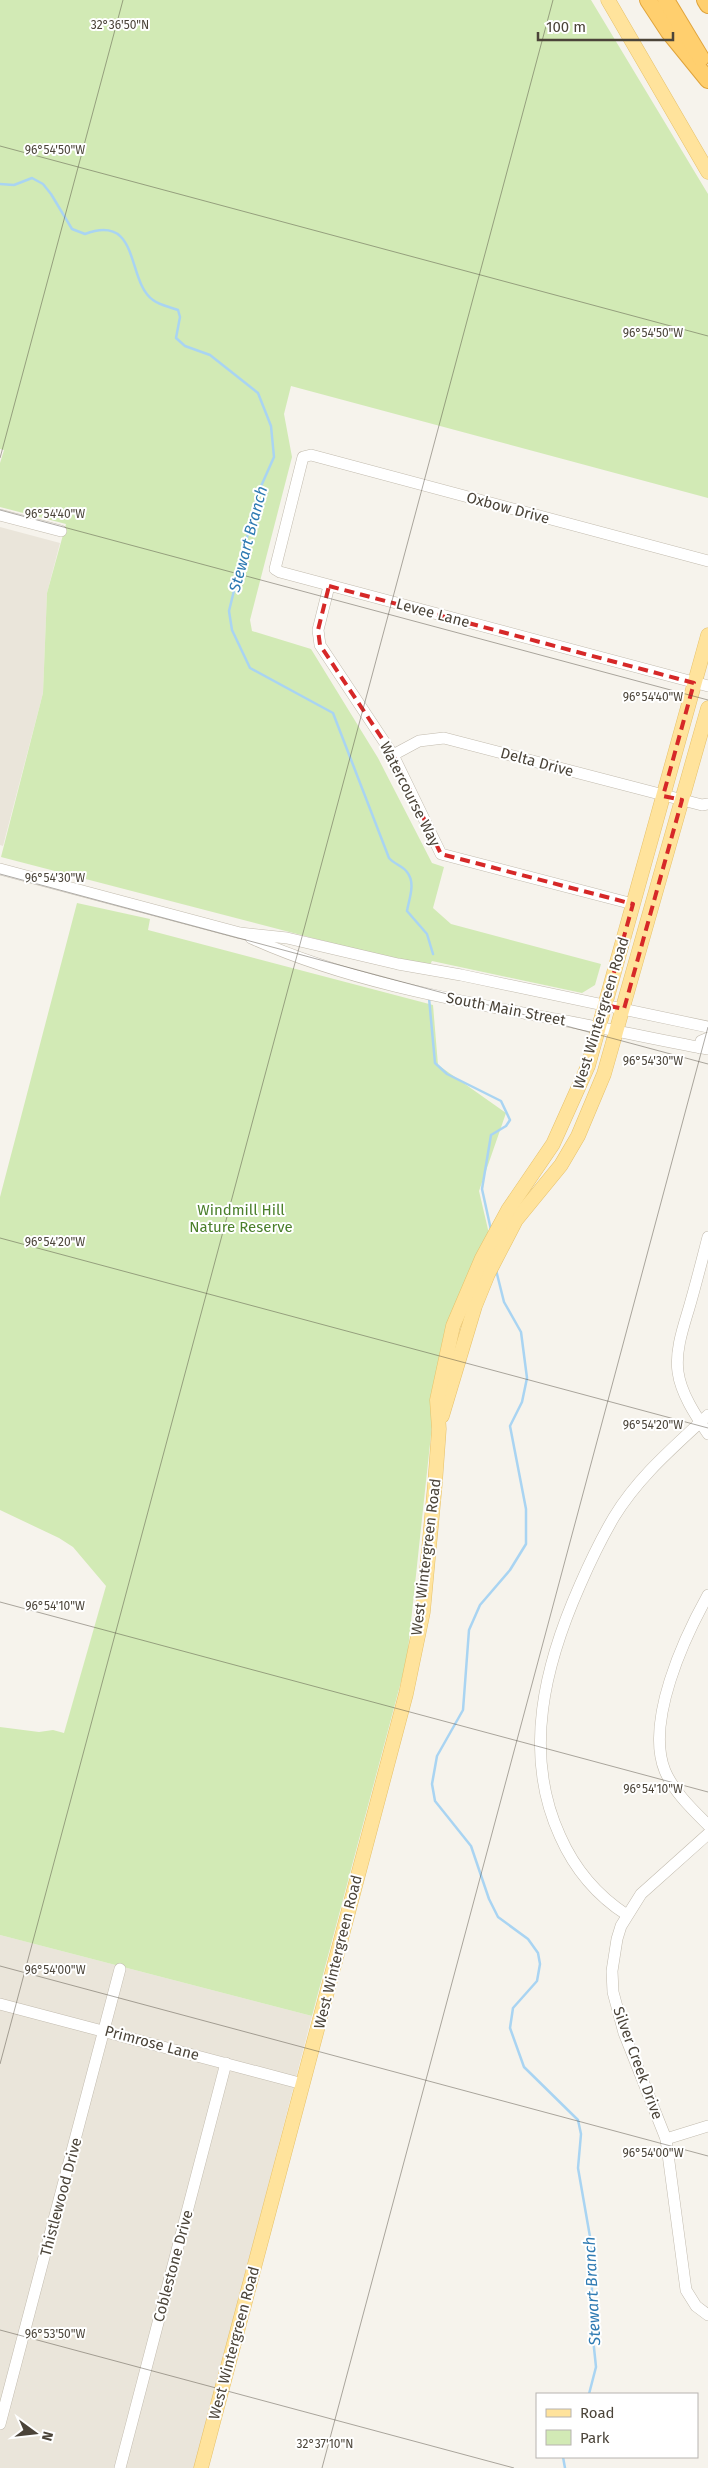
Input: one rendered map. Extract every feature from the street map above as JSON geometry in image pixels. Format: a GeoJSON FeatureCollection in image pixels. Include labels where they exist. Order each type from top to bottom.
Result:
{"type":"FeatureCollection","features":[{"type":"Feature","properties":{"kind":"highway"},"geometry":{"type":"LineString","coordinates":[[648,0],[669,32],[708,80]]}},
{"type":"Feature","properties":{"kind":"highway"},"geometry":{"type":"LineString","coordinates":[[666,0],[708,70]]}},
{"type":"Feature","properties":{"kind":"highway"},"geometry":{"type":"LineString","coordinates":[[705,0],[708,5]]}},
{"type":"Feature","properties":{"kind":"main road"},"geometry":{"type":"LineString","coordinates":[[608,0],[708,172]]}},
{"type":"Feature","properties":{"kind":"main road","name":"West Wintergreen Road"},"geometry":{"type":"LineString","coordinates":[[201,2468],[406,1694],[423,1612],[439,1429],[438,1400],[453,1326],[477,1267],[510,1207],[541,1165],[572,1105],[588,1066],[663,796],[701,685],[708,635]]}},
{"type":"Feature","properties":{"kind":"main road","name":"West Wintergreen Road"},"geometry":{"type":"LineString","coordinates":[[439,1429],[474,1306],[491,1267],[516,1220],[561,1165],[578,1136],[604,1074],[618,1031],[708,708]]}},
{"type":"Feature","properties":{"kind":"street","name":"Oxbow Drive"},"geometry":{"type":"LineString","coordinates":[[308,455],[708,562]]}},
{"type":"Feature","properties":{"kind":"street","name":"Levee Lane"},"geometry":{"type":"LineString","coordinates":[[308,455],[303,457],[275,568],[280,572],[701,685]]}},
{"type":"Feature","properties":{"kind":"street"},"geometry":{"type":"LineString","coordinates":[[0,515],[61,531]]}},
{"type":"Feature","properties":{"kind":"street","name":"Watercourse Way"},"geometry":{"type":"LineString","coordinates":[[329,586],[318,630],[320,644],[393,755],[441,854],[633,904]]}},
{"type":"Feature","properties":{"kind":"street","name":"Delta Drive"},"geometry":{"type":"LineString","coordinates":[[393,755],[420,741],[444,738],[663,796],[708,804]]}},
{"type":"Feature","properties":{"kind":"street"},"geometry":{"type":"LineString","coordinates":[[0,869],[240,933]]}},
{"type":"Feature","properties":{"kind":"street","name":"South Main Street"},"geometry":{"type":"LineString","coordinates":[[240,933],[287,938],[398,964],[708,1027]]}},
{"type":"Feature","properties":{"kind":"street","name":"South Main Street"},"geometry":{"type":"LineString","coordinates":[[240,933],[284,952],[393,985],[704,1049]]}},
{"type":"Feature","properties":{"kind":"street"},"geometry":{"type":"LineString","coordinates":[[393,985],[398,964]]}},
{"type":"Feature","properties":{"kind":"street"},"geometry":{"type":"LineString","coordinates":[[704,1049],[701,1041],[708,1038]]}},
{"type":"Feature","properties":{"kind":"street"},"geometry":{"type":"LineString","coordinates":[[708,1237],[680,1337],[677,1358],[678,1373],[683,1390],[704,1419],[708,1434]]}},
{"type":"Feature","properties":{"kind":"street"},"geometry":{"type":"LineString","coordinates":[[627,1914],[607,1902],[585,1878],[566,1849],[549,1810],[540,1750],[540,1730],[546,1682],[574,1598],[614,1517],[661,1457],[704,1419]]}},
{"type":"Feature","properties":{"kind":"street"},"geometry":{"type":"LineString","coordinates":[[708,1595],[684,1642],[662,1714],[660,1733],[661,1752],[665,1770],[682,1799],[708,1825]]}},
{"type":"Feature","properties":{"kind":"street","name":"Silver Creek Drive"},"geometry":{"type":"LineString","coordinates":[[708,1834],[641,1894],[621,1926],[613,1954],[613,1992],[624,2033],[666,2140],[681,2263],[690,2297],[701,2312],[708,2315]]}},
{"type":"Feature","properties":{"kind":"street","name":"Thistlewood Drive"},"geometry":{"type":"LineString","coordinates":[[0,2424],[120,1969]]}},
{"type":"Feature","properties":{"kind":"street","name":"Primrose Lane"},"geometry":{"type":"LineString","coordinates":[[0,2004],[303,2084]]}},
{"type":"Feature","properties":{"kind":"street","name":"Coblestone Drive"},"geometry":{"type":"LineString","coordinates":[[120,2468],[226,2063]]}},
{"type":"Feature","properties":{"kind":"street"},"geometry":{"type":"LineString","coordinates":[[666,2140],[708,2126]]}},
{"type":"Feature","properties":{"kind":"highlighted area"},"geometry":{"type":"Polygon","coordinates":[[[329,586],[694,683],[663,796],[682,800],[624,1009],[605,1005],[633,904],[441,854],[393,755],[320,645],[318,630],[329,586]]]}},
{"type":"Feature","properties":{"kind":"shaded area"},"geometry":{"type":"Polygon","coordinates":[[[0,527],[60,543],[47,593],[43,693],[3,846],[0,845],[0,527]]]}},
{"type":"Feature","properties":{"kind":"shaded area"},"geometry":{"type":"Polygon","coordinates":[[[0,1935],[312,2016],[195,2468],[0,2468],[0,1935]]]}},
{"type":"Feature","properties":{"kind":"green space"},"geometry":{"type":"Polygon","coordinates":[[[0,0],[591,0],[708,194],[708,498],[291,386],[284,414],[292,457],[250,620],[252,631],[311,649],[378,758],[432,863],[444,867],[433,908],[451,924],[601,964],[595,985],[582,993],[432,961],[428,968],[1,857],[43,693],[47,593],[66,524],[0,507],[0,463],[4,450],[0,449],[0,0]]]}},
{"type":"Feature","properties":{"kind":"green space","name":"Windmill Hill Nature Reserve"},"geometry":{"type":"Polygon","coordinates":[[[77,903],[150,919],[148,930],[433,1005],[438,1065],[506,1113],[479,1191],[490,1238],[457,1322],[436,1388],[407,1659],[312,2016],[0,1935],[0,1727],[39,1732],[53,1730],[64,1733],[106,1586],[73,1547],[59,1538],[0,1510],[0,1197],[77,903]]]}},
{"type":"Feature","properties":{"kind":"waterway","name":"Stewart Branch"},"geometry":{"type":"LineString","coordinates":[[0,184],[14,185],[32,178],[43,184],[51,194],[72,229],[85,234],[103,230],[115,233],[124,241],[130,252],[145,291],[155,302],[178,310],[180,317],[176,338],[185,346],[210,355],[258,393],[271,426],[274,457],[258,493],[229,611],[232,630],[250,668],[333,713],[389,858],[410,876],[411,891],[407,911],[427,934],[433,954]]}},
{"type":"Feature","properties":{"kind":"waterway","name":"Stewart Branch"},"geometry":{"type":"LineString","coordinates":[[429,998],[435,1063],[447,1074],[501,1101],[510,1120],[506,1126],[491,1135],[482,1189],[491,1230]]}},
{"type":"Feature","properties":{"kind":"waterway","name":"Stewart Branch"},"geometry":{"type":"LineString","coordinates":[[496,1270],[504,1302],[521,1332],[527,1378],[522,1402],[510,1426],[526,1509],[526,1544],[510,1570],[480,1605],[469,1630],[463,1710],[437,1756],[432,1784],[435,1801],[471,1846],[489,1899],[498,1917],[528,1939],[538,1953],[540,1964],[537,1981],[513,2008],[510,2028],[524,2067],[578,2120],[581,2134],[578,2168],[593,2254],[591,2319],[596,2367],[589,2393]]}},
{"type":"Feature","properties":{"kind":"waterway","name":"Stewart Branch"},"geometry":{"type":"LineString","coordinates":[[563,2458],[565,2468]]}}]}
